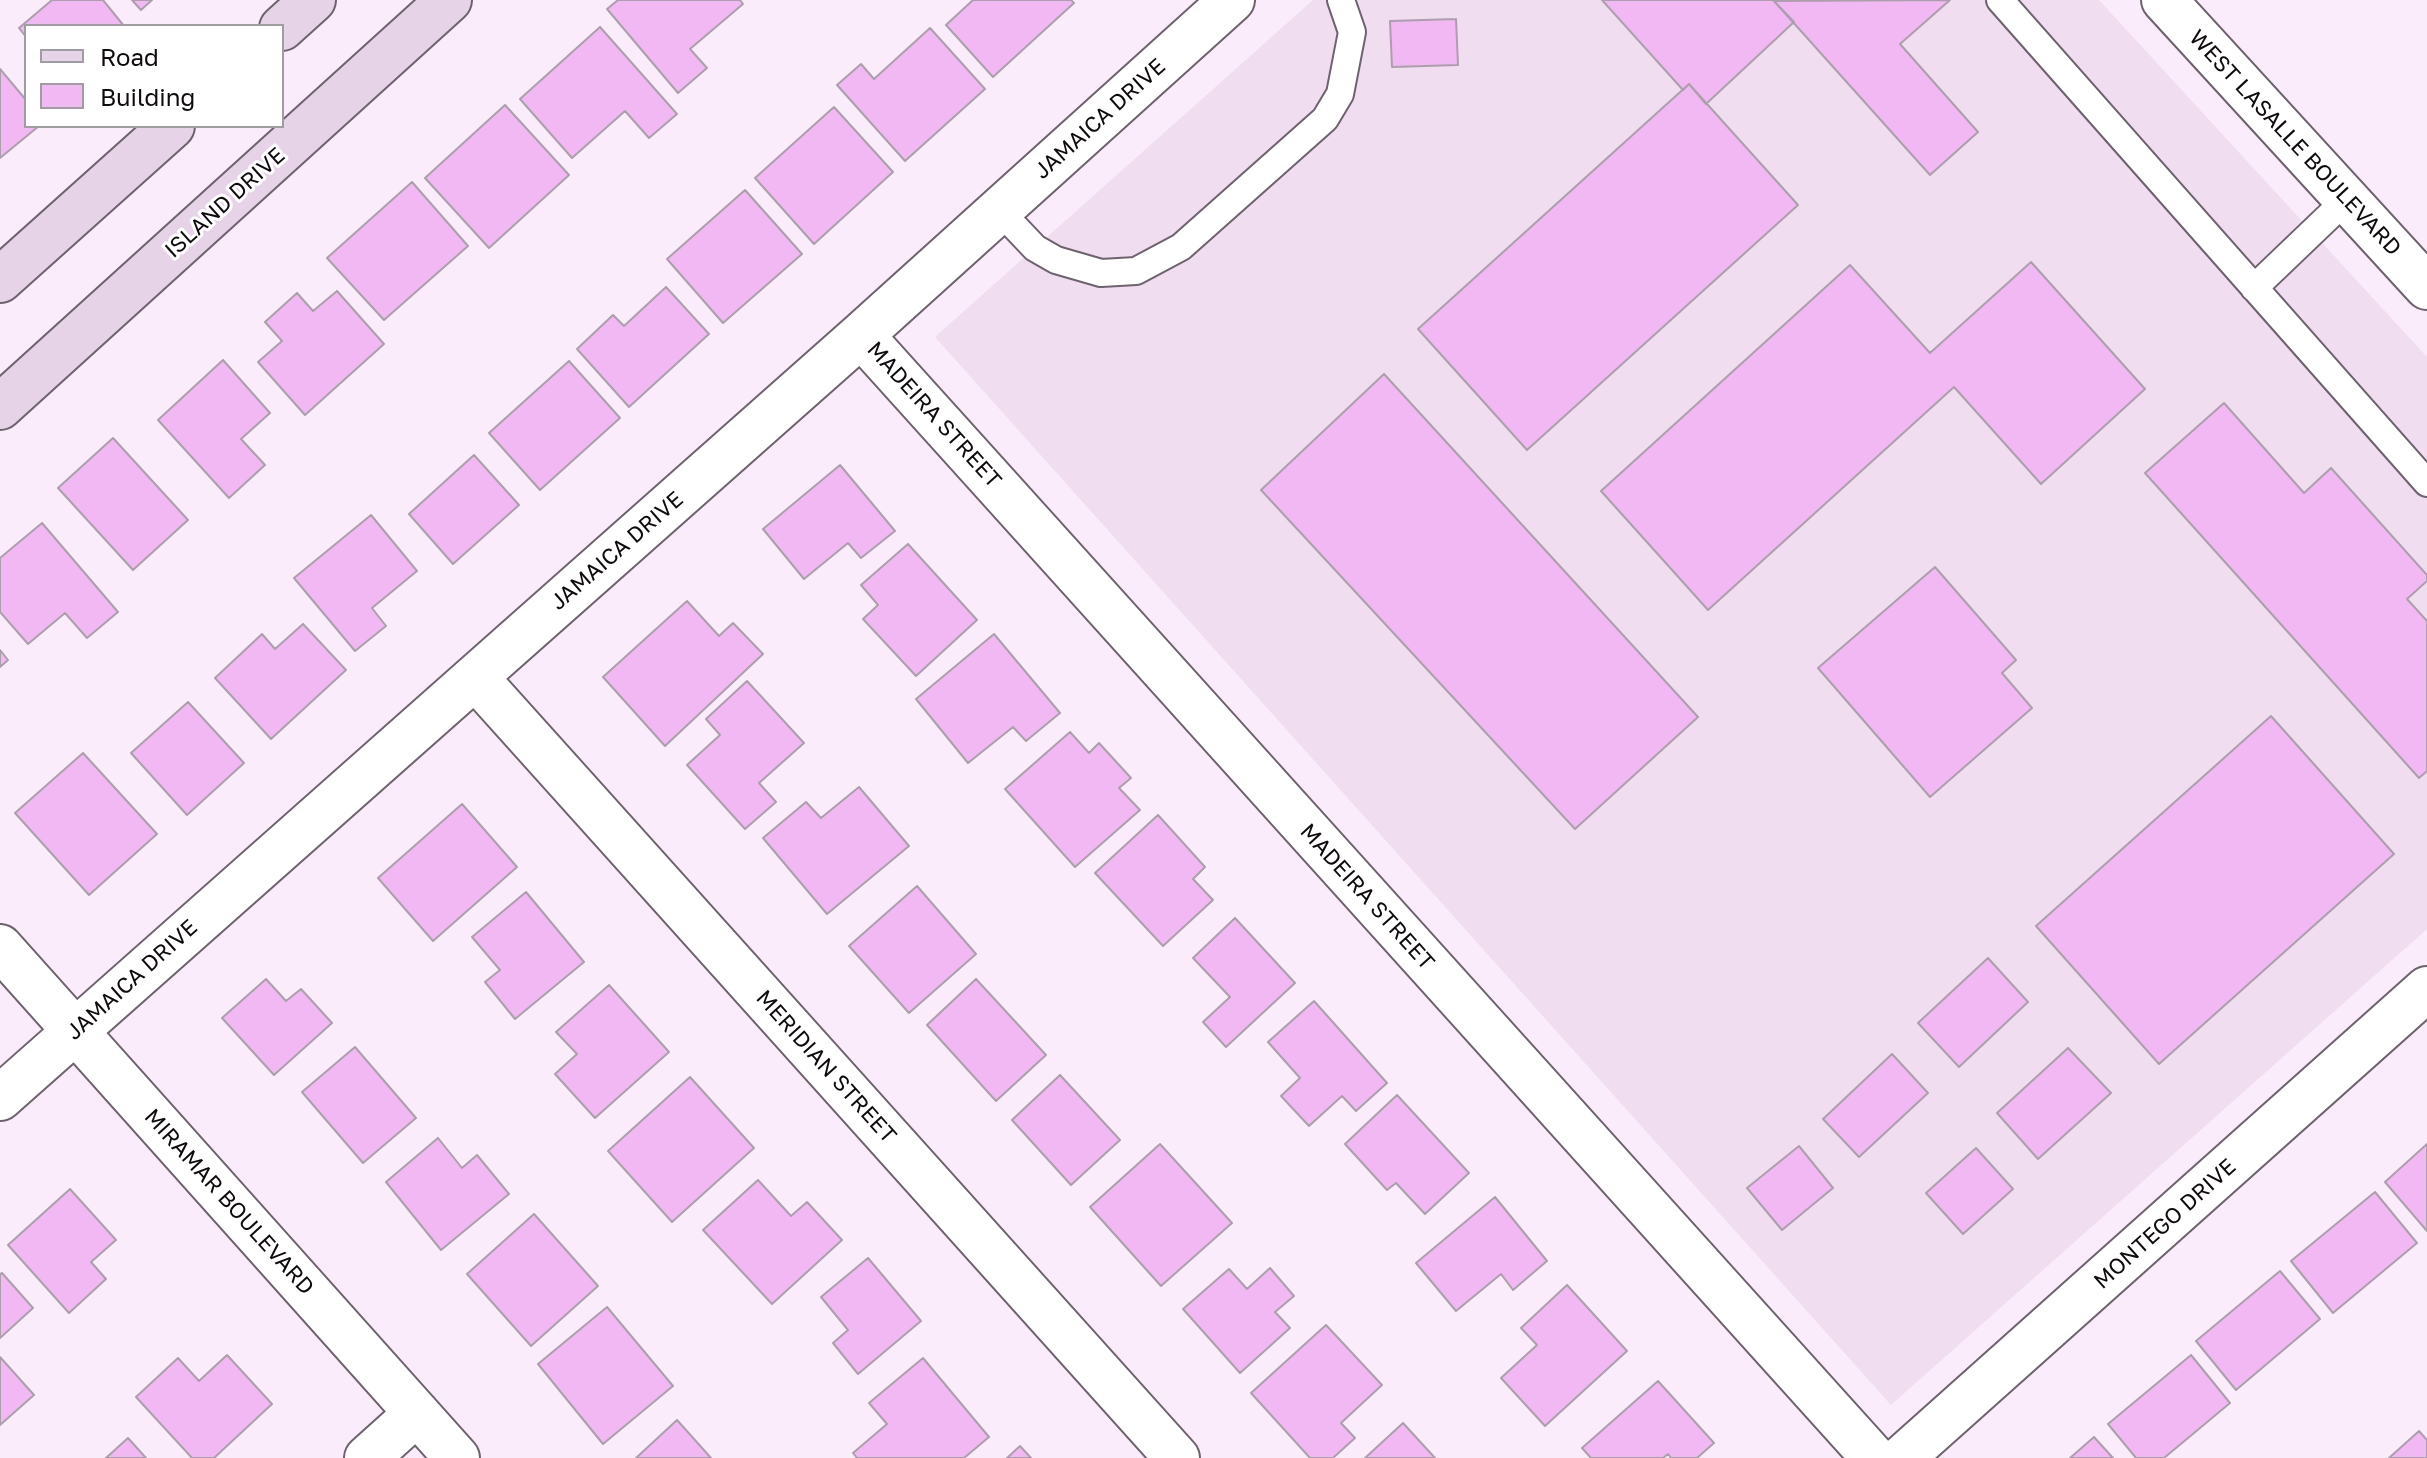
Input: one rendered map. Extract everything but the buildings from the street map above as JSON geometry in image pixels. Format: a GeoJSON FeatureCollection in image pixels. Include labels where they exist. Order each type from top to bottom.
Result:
{"type":"FeatureCollection","features":[{"type":"Feature","properties":{"kind":"street"},"geometry":{"type":"LineString","coordinates":[[284,26],[313,0]]}},
{"type":"Feature","properties":{"kind":"street","name":"ISLAND DRIVE"},"geometry":{"type":"LineString","coordinates":[[0,407],[449,0]]}},
{"type":"Feature","properties":{"kind":"street","name":"JAMAICA DRIVE"},"geometry":{"type":"LineString","coordinates":[[0,1098],[861,335],[1232,0]]}},
{"type":"Feature","properties":{"kind":"street","name":"WEST LASALLE BOULEVARD"},"geometry":{"type":"LineString","coordinates":[[2164,0],[2427,287]]}},
{"type":"Feature","properties":{"kind":"street"},"geometry":{"type":"LineString","coordinates":[[0,280],[170,128]]}},
{"type":"Feature","properties":{"kind":"street","name":"MADEIRA STREET"},"geometry":{"type":"LineString","coordinates":[[861,335],[1874,1458]]}},
{"type":"Feature","properties":{"kind":"street","name":"MERIDIAN STREET"},"geometry":{"type":"LineString","coordinates":[[475,677],[1177,1458]]}},
{"type":"Feature","properties":{"kind":"street","name":"MIRAMAR BOULEVARD"},"geometry":{"type":"LineString","coordinates":[[0,947],[457,1458]]}},
{"type":"Feature","properties":{"kind":"street","name":"MONTEGO DRIVE"},"geometry":{"type":"LineString","coordinates":[[1902,1458],[2427,989]]}},
{"type":"Feature","properties":{"kind":"street"},"geometry":{"type":"LineString","coordinates":[[367,1458],[417,1413]]}},
{"type":"Feature","properties":{"kind":"lane"},"geometry":{"type":"LineString","coordinates":[[999,210],[1035,248],[1056,260],[1101,273],[1136,271],[1181,247],[1325,119],[1340,94],[1352,32],[1341,0]]}},
{"type":"Feature","properties":{"kind":"lane"},"geometry":{"type":"LineString","coordinates":[[2000,0],[2427,483]]}},
{"type":"Feature","properties":{"kind":"lane"},"geometry":{"type":"LineString","coordinates":[[2254,288],[2347,199]]}},
{"type":"Feature","properties":{"kind":"shaded area"},"geometry":{"type":"Polygon","coordinates":[[[1313,0],[2099,0],[2427,357],[2427,929],[1891,1405],[935,337],[1313,0]]]}}]}
